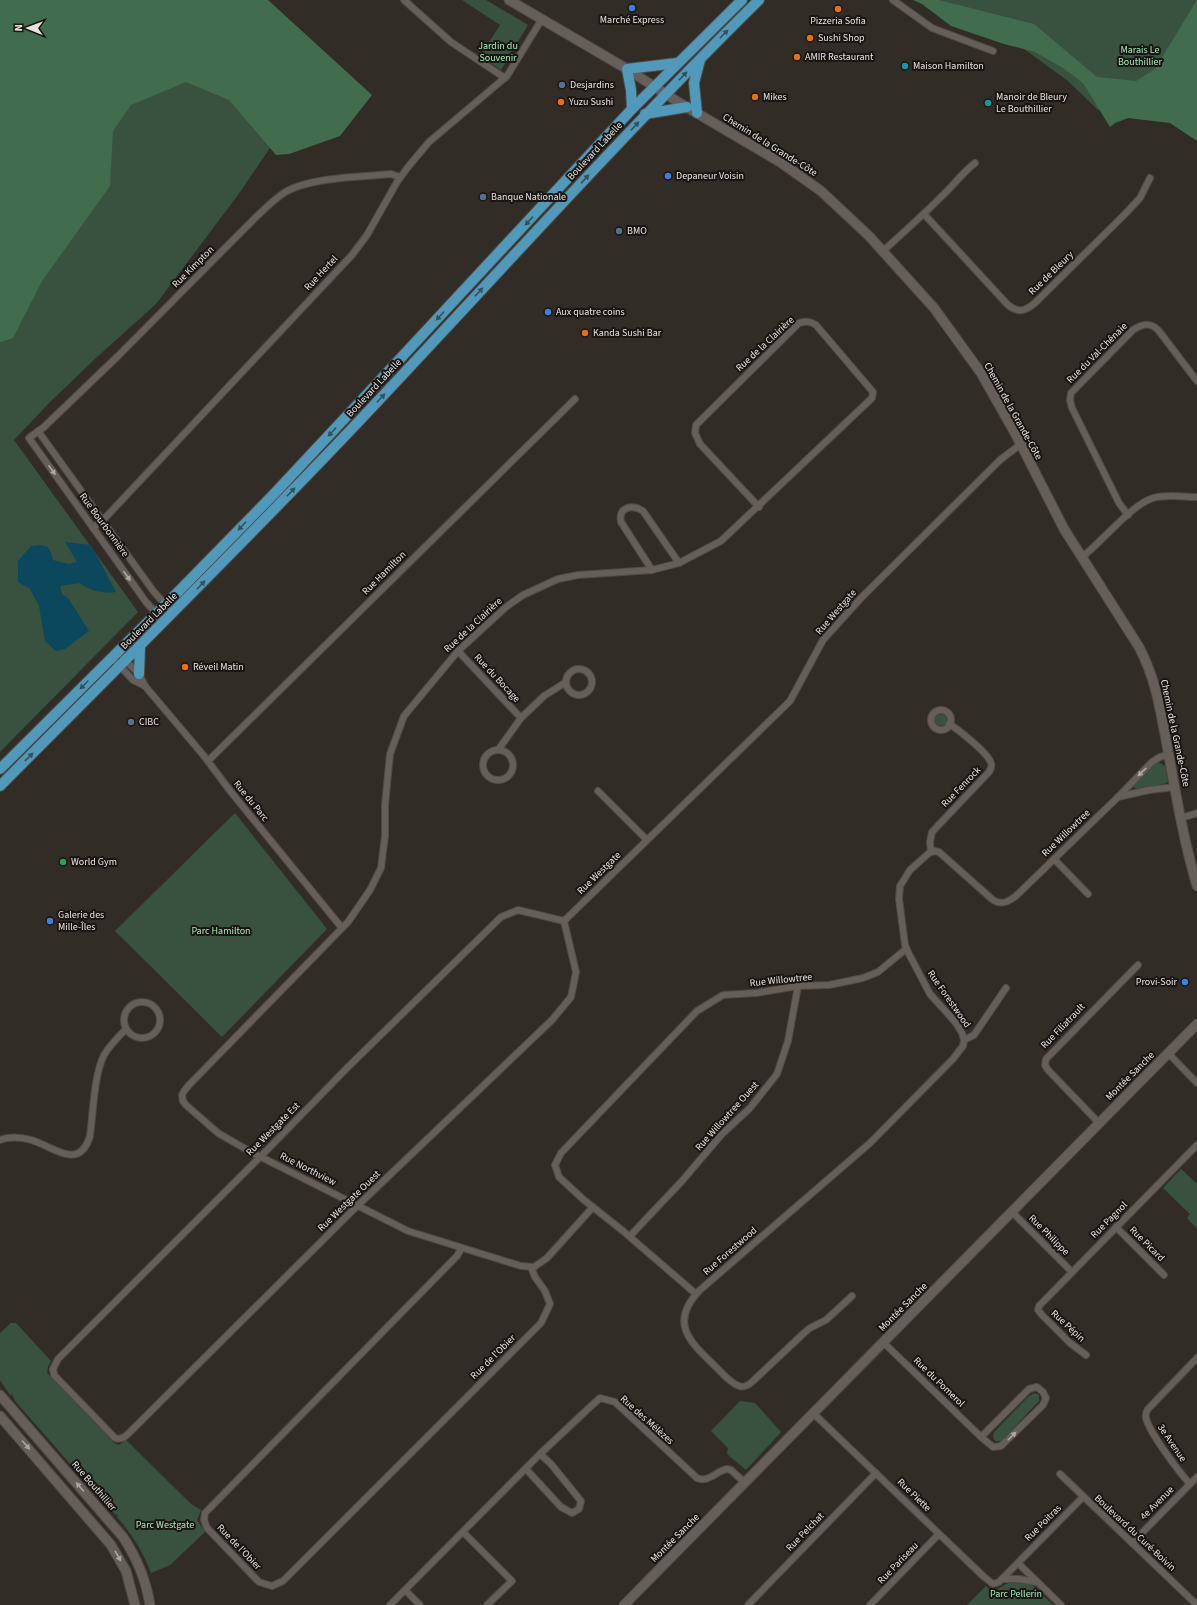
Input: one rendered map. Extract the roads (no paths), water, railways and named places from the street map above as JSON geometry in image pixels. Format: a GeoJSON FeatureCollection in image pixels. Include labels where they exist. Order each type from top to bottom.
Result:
{"type":"FeatureCollection","features":[{"type":"Feature","properties":{"kind":"main road","name":"Boulevard Labelle"},"geometry":{"type":"LineString","coordinates":[[0,769],[165,604],[340,424],[632,109],[742,0]]}},
{"type":"Feature","properties":{"kind":"main road","name":"Boulevard Labelle"},"geometry":{"type":"LineString","coordinates":[[0,786],[140,647],[364,416],[645,114],[759,0]]}},
{"type":"Feature","properties":{"kind":"main road"},"geometry":{"type":"LineString","coordinates":[[697,113],[694,83],[700,58]]}},
{"type":"Feature","properties":{"kind":"main road"},"geometry":{"type":"LineString","coordinates":[[632,109],[631,90],[627,69],[677,63]]}},
{"type":"Feature","properties":{"kind":"main road"},"geometry":{"type":"LineString","coordinates":[[645,114],[687,107]]}},
{"type":"Feature","properties":{"kind":"main road"},"geometry":{"type":"LineString","coordinates":[[139,674],[141,667],[140,647]]}},
{"type":"Feature","properties":{"kind":"street"},"geometry":{"type":"LineString","coordinates":[[404,0],[451,42],[505,78]]}},
{"type":"Feature","properties":{"kind":"street","name":"Chemin de la Grande-Côte"},"geometry":{"type":"LineString","coordinates":[[509,0],[627,69],[665,94],[780,162],[811,184],[842,210],[883,251],[934,308],[970,356],[991,390],[1055,514],[1081,558],[1148,663],[1157,693],[1187,849],[1197,886]]}},
{"type":"Feature","properties":{"kind":"street"},"geometry":{"type":"LineString","coordinates":[[893,0],[932,28],[993,51]]}},
{"type":"Feature","properties":{"kind":"street","name":"Rue Hertel"},"geometry":{"type":"LineString","coordinates":[[93,528],[352,255],[367,235],[400,177],[429,142],[505,78],[542,19]]}},
{"type":"Feature","properties":{"kind":"street"},"geometry":{"type":"LineString","coordinates":[[883,251],[924,214],[964,172],[975,164]]}},
{"type":"Feature","properties":{"kind":"street","name":"Rue Kimpton"},"geometry":{"type":"LineString","coordinates":[[29,438],[118,356],[256,217],[281,195],[297,187],[318,181],[391,174],[400,177]]}},
{"type":"Feature","properties":{"kind":"street","name":"Rue de Bleury"},"geometry":{"type":"LineString","coordinates":[[924,214],[1007,304],[1014,310],[1024,310],[1036,302],[1126,214],[1140,198],[1150,178]]}},
{"type":"Feature","properties":{"kind":"street","name":"Rue de la Clairière"},"geometry":{"type":"LineString","coordinates":[[342,928],[354,915],[362,903],[381,868],[385,836],[385,805],[390,754],[404,716],[458,651],[506,607],[523,595],[558,579],[578,575],[652,570],[679,563],[721,541],[759,506],[872,398],[873,392],[816,325],[811,322],[806,321],[799,323],[696,424],[695,433],[700,444],[759,506]]}},
{"type":"Feature","properties":{"kind":"street","name":"Rue du Val-Chênaie"},"geometry":{"type":"LineString","coordinates":[[1128,514],[1120,503],[1072,408],[1070,400],[1072,393],[1075,388],[1133,330],[1145,324],[1152,326],[1159,331],[1197,381]]}},
{"type":"Feature","properties":{"kind":"street","name":"Rue Hamilton"},"geometry":{"type":"LineString","coordinates":[[208,761],[575,399]]}},
{"type":"Feature","properties":{"kind":"street","name":"Rue Bourbonnière"},"geometry":{"type":"LineString","coordinates":[[38,431],[154,592],[173,613]]}},
{"type":"Feature","properties":{"kind":"street","name":"Rue Bourbonnière"},"geometry":{"type":"LineString","coordinates":[[29,438],[155,613],[164,622]]}},
{"type":"Feature","properties":{"kind":"street","name":"Rue Westgate"},"geometry":{"type":"LineString","coordinates":[[564,921],[790,701],[823,640],[860,598],[1000,460],[1020,444]]}},
{"type":"Feature","properties":{"kind":"street"},"geometry":{"type":"LineString","coordinates":[[1081,558],[1128,514],[1152,498],[1197,497]]}},
{"type":"Feature","properties":{"kind":"street"},"geometry":{"type":"LineString","coordinates":[[652,570],[621,522],[620,517],[623,511],[629,507],[636,507],[643,511],[679,563]]}},
{"type":"Feature","properties":{"kind":"street","name":"Rue du Bocage"},"geometry":{"type":"LineString","coordinates":[[458,651],[521,718]]}},
{"type":"Feature","properties":{"kind":"street","name":"Rue du Parc"},"geometry":{"type":"LineString","coordinates":[[114,654],[123,663],[139,674],[145,686],[208,761],[231,792],[342,928]]}},
{"type":"Feature","properties":{"kind":"street","name":"Rue du Parc"},"geometry":{"type":"LineString","coordinates":[[123,663],[133,680],[145,686]]}},
{"type":"Feature","properties":{"kind":"street"},"geometry":{"type":"LineString","coordinates":[[498,750],[508,754],[512,759],[512,765],[508,775],[497,780],[487,775],[483,764],[488,754],[492,751],[498,750],[521,718],[544,696],[566,682],[571,672],[578,669],[585,670],[590,676],[592,683],[589,690],[578,695],[569,689],[566,682]]}},
{"type":"Feature","properties":{"kind":"street","name":"Rue Fenrock"},"geometry":{"type":"LineString","coordinates":[[931,852],[930,842],[932,832],[989,772],[991,768],[991,763],[987,757],[950,724]]}},
{"type":"Feature","properties":{"kind":"street","name":"Rue Willowtree"},"geometry":{"type":"LineString","coordinates":[[931,852],[939,852],[990,897],[999,903],[1005,903],[1012,899],[1054,859],[1118,797],[1153,760],[1169,754]]}},
{"type":"Feature","properties":{"kind":"street"},"geometry":{"type":"LineString","coordinates":[[1118,797],[1149,790],[1175,787]]}},
{"type":"Feature","properties":{"kind":"street"},"geometry":{"type":"LineString","coordinates":[[598,791],[647,840]]}},
{"type":"Feature","properties":{"kind":"street"},"geometry":{"type":"LineString","coordinates":[[1181,818],[1197,813]]}},
{"type":"Feature","properties":{"kind":"street"},"geometry":{"type":"LineString","coordinates":[[906,949],[898,899],[900,886],[913,866],[931,852]]}},
{"type":"Feature","properties":{"kind":"street"},"geometry":{"type":"LineString","coordinates":[[1054,859],[1088,894]]}},
{"type":"Feature","properties":{"kind":"street","name":"Rue Westgate Est"},"geometry":{"type":"LineString","coordinates":[[84,1407],[54,1375],[53,1369],[55,1362],[347,1068],[501,917],[518,910],[564,921]]}},
{"type":"Feature","properties":{"kind":"street","name":"Rue Westgate Ouest"},"geometry":{"type":"LineString","coordinates":[[84,1407],[115,1438],[119,1439],[126,1436],[358,1206],[552,1020],[571,997],[576,972],[564,921]]}},
{"type":"Feature","properties":{"kind":"street","name":"Rue Northview"},"geometry":{"type":"LineString","coordinates":[[342,928],[188,1084],[183,1093],[182,1098],[184,1104],[224,1137],[408,1231],[461,1249],[521,1266],[531,1267]]}},
{"type":"Feature","properties":{"kind":"street","name":"Rue Willowtree"},"geometry":{"type":"LineString","coordinates":[[696,1294],[630,1236],[593,1207],[559,1177],[555,1165],[561,1153],[697,1011],[723,995],[756,993],[798,986],[829,985],[868,977],[878,972],[906,949]]}},
{"type":"Feature","properties":{"kind":"street","name":"Rue Forestwood"},"geometry":{"type":"LineString","coordinates":[[852,1296],[826,1320],[810,1328],[804,1333],[751,1383],[743,1386],[731,1380],[715,1366],[687,1336],[684,1324],[684,1316],[696,1294],[870,1143],[963,1046],[964,1040],[959,1027],[926,988],[906,949]]}},
{"type":"Feature","properties":{"kind":"street","name":"Rue Filiatrault"},"geometry":{"type":"LineString","coordinates":[[1099,1123],[1048,1070],[1045,1065],[1046,1060],[1048,1055],[1138,965]]}},
{"type":"Feature","properties":{"kind":"street","name":"Rue Willowtree Ouest"},"geometry":{"type":"LineString","coordinates":[[630,1236],[682,1181],[722,1134],[750,1108],[777,1074],[788,1041],[798,986]]}},
{"type":"Feature","properties":{"kind":"street","name":"Rue Forestwood"},"geometry":{"type":"LineString","coordinates":[[964,1040],[974,1035],[1006,988]]}},
{"type":"Feature","properties":{"kind":"street"},"geometry":{"type":"LineString","coordinates":[[147,1002],[159,1012],[160,1025],[155,1033],[149,1036],[138,1037],[132,1035],[126,1028],[124,1016],[127,1010],[134,1004],[147,1002]]}},
{"type":"Feature","properties":{"kind":"street","name":"Montée Sanche"},"geometry":{"type":"LineString","coordinates":[[624,1605],[1197,1024]]}},
{"type":"Feature","properties":{"kind":"street"},"geometry":{"type":"LineString","coordinates":[[0,1140],[19,1137],[33,1140],[63,1154],[73,1155],[81,1152],[87,1146],[90,1136],[99,1071],[103,1059],[112,1044],[126,1028]]}},
{"type":"Feature","properties":{"kind":"street"},"geometry":{"type":"LineString","coordinates":[[1168,1053],[1197,1083]]}},
{"type":"Feature","properties":{"kind":"street","name":"Rue Pagnol"},"geometry":{"type":"LineString","coordinates":[[1038,1310],[1041,1304],[1072,1272],[1197,1146]]}},
{"type":"Feature","properties":{"kind":"street"},"geometry":{"type":"LineString","coordinates":[[531,1267],[540,1264],[551,1255],[593,1207]]}},
{"type":"Feature","properties":{"kind":"street","name":"Rue Philippe"},"geometry":{"type":"LineString","coordinates":[[1012,1212],[1072,1272]]}},
{"type":"Feature","properties":{"kind":"street","name":"Rue Picard"},"geometry":{"type":"LineString","coordinates":[[1116,1227],[1164,1275]]}},
{"type":"Feature","properties":{"kind":"street","name":"Rue de l'Obier"},"geometry":{"type":"LineString","coordinates":[[461,1249],[457,1256],[205,1513],[204,1520],[207,1528],[259,1582],[272,1586],[283,1581],[541,1323],[550,1304],[545,1291],[535,1277],[531,1267]]}},
{"type":"Feature","properties":{"kind":"street","name":"Rue Pépin"},"geometry":{"type":"LineString","coordinates":[[1038,1310],[1056,1330],[1086,1355]]}},
{"type":"Feature","properties":{"kind":"street","name":"Rue du Pomerol"},"geometry":{"type":"LineString","coordinates":[[883,1342],[981,1437],[993,1447],[1002,1446],[1043,1405],[1046,1398],[1044,1392],[1037,1387],[1029,1389],[981,1437]]}},
{"type":"Feature","properties":{"kind":"street","name":"3e Avenue"},"geometry":{"type":"LineString","coordinates":[[1190,1484],[1150,1429],[1146,1414],[1148,1408],[1197,1358]]}},
{"type":"Feature","properties":{"kind":"street","name":"Rue Bouthillier"},"geometry":{"type":"LineString","coordinates":[[0,1395],[123,1537],[141,1568],[150,1605]]}},
{"type":"Feature","properties":{"kind":"street","name":"Rue des Mélèzes"},"geometry":{"type":"LineString","coordinates":[[390,1605],[540,1454],[600,1398],[615,1402],[684,1467],[700,1479],[708,1479],[727,1469],[731,1470],[745,1483]]}},
{"type":"Feature","properties":{"kind":"street","name":"Rue Piette"},"geometry":{"type":"LineString","coordinates":[[814,1413],[990,1582],[995,1584],[1002,1579],[1019,1579],[1038,1582]]}},
{"type":"Feature","properties":{"kind":"street"},"geometry":{"type":"LineString","coordinates":[[0,1416],[111,1544],[126,1571],[136,1605]]}},
{"type":"Feature","properties":{"kind":"street"},"geometry":{"type":"LineString","coordinates":[[526,1469],[561,1507],[572,1513],[579,1509],[581,1501],[551,1464],[540,1454]]}},
{"type":"Feature","properties":{"kind":"street","name":"Rue Pelchat"},"geometry":{"type":"LineString","coordinates":[[748,1605],[876,1473]]}},
{"type":"Feature","properties":{"kind":"street","name":"Boulevard du Curé-Boivin"},"geometry":{"type":"LineString","coordinates":[[1060,1474],[1197,1605]]}},
{"type":"Feature","properties":{"kind":"street","name":"4e Avenue"},"geometry":{"type":"LineString","coordinates":[[1132,1543],[1197,1477]]}},
{"type":"Feature","properties":{"kind":"street","name":"Rue Poitras"},"geometry":{"type":"LineString","coordinates":[[1018,1563],[1083,1497]]}},
{"type":"Feature","properties":{"kind":"street"},"geometry":{"type":"LineString","coordinates":[[463,1532],[512,1580],[488,1605]]}},
{"type":"Feature","properties":{"kind":"street","name":"Rue Pariseau"},"geometry":{"type":"LineString","coordinates":[[870,1605],[939,1534]]}},
{"type":"Feature","properties":{"kind":"street"},"geometry":{"type":"LineString","coordinates":[[1002,1579],[1018,1563],[1061,1605]]}},
{"type":"Feature","properties":{"kind":"street"},"geometry":{"type":"LineString","coordinates":[[405,1590],[420,1605]]}},
{"type":"Feature","properties":{"kind":"water"},"geometry":{"type":"Polygon","coordinates":[[[65,542],[91,545],[116,592],[107,593],[97,591],[80,583],[60,586],[62,594],[68,598],[89,631],[65,649],[56,651],[45,641],[39,606],[30,589],[18,582],[18,561],[31,546],[41,545],[48,547],[53,560],[69,564],[77,562],[65,542]]]}},
{"type":"Feature","properties":{"kind":"place","name":"Marché Express"},"geometry":{"type":"Point","coordinates":[632,8]}},
{"type":"Feature","properties":{"kind":"place","name":"Pizzeria Sofia"},"geometry":{"type":"Point","coordinates":[838,9]}},
{"type":"Feature","properties":{"kind":"place","name":"Sushi Shop"},"geometry":{"type":"Point","coordinates":[810,38]}},
{"type":"Feature","properties":{"kind":"place","name":"AMIR Restaurant"},"geometry":{"type":"Point","coordinates":[797,57]}},
{"type":"Feature","properties":{"kind":"place","name":"Maison Hamilton"},"geometry":{"type":"Point","coordinates":[905,66]}},
{"type":"Feature","properties":{"kind":"place","name":"Desjardins"},"geometry":{"type":"Point","coordinates":[562,85]}},
{"type":"Feature","properties":{"kind":"place","name":"Mikes"},"geometry":{"type":"Point","coordinates":[755,97]}},
{"type":"Feature","properties":{"kind":"place","name":"Yuzu Sushi"},"geometry":{"type":"Point","coordinates":[561,102]}},
{"type":"Feature","properties":{"kind":"place","name":"Manoir de Bleury Le Bouthillier"},"geometry":{"type":"Point","coordinates":[988,103]}},
{"type":"Feature","properties":{"kind":"place","name":"Depaneur Voisin"},"geometry":{"type":"Point","coordinates":[668,176]}},
{"type":"Feature","properties":{"kind":"place","name":"Banque Nationale"},"geometry":{"type":"Point","coordinates":[483,197]}},
{"type":"Feature","properties":{"kind":"place","name":"BMO"},"geometry":{"type":"Point","coordinates":[619,231]}},
{"type":"Feature","properties":{"kind":"place","name":"Aux quatre coins"},"geometry":{"type":"Point","coordinates":[548,312]}},
{"type":"Feature","properties":{"kind":"place","name":"Kanda Sushi Bar"},"geometry":{"type":"Point","coordinates":[585,333]}},
{"type":"Feature","properties":{"kind":"place","name":"Réveil Matin"},"geometry":{"type":"Point","coordinates":[185,667]}},
{"type":"Feature","properties":{"kind":"place","name":"CIBC"},"geometry":{"type":"Point","coordinates":[131,722]}},
{"type":"Feature","properties":{"kind":"place","name":"World Gym"},"geometry":{"type":"Point","coordinates":[63,862]}},
{"type":"Feature","properties":{"kind":"place","name":"Galerie des Mille-Îles"},"geometry":{"type":"Point","coordinates":[50,921]}},
{"type":"Feature","properties":{"kind":"place","name":"Provi-Soir"},"geometry":{"type":"Point","coordinates":[1185,982]}},
{"type":"Feature","properties":{"kind":"park label","name":"Jardin du Souvenir"},"geometry":{"type":"Point","coordinates":[498,52]}},
{"type":"Feature","properties":{"kind":"park label","name":"Marais Le Bouthillier"},"geometry":{"type":"Point","coordinates":[1140,56]}},
{"type":"Feature","properties":{"kind":"park label","name":"Parc Hamilton"},"geometry":{"type":"Point","coordinates":[221,931]}},
{"type":"Feature","properties":{"kind":"park label","name":"Parc Westgate"},"geometry":{"type":"Point","coordinates":[165,1525]}},
{"type":"Feature","properties":{"kind":"park label","name":"Parc Pellerin"},"geometry":{"type":"Point","coordinates":[1016,1594]}}]}
